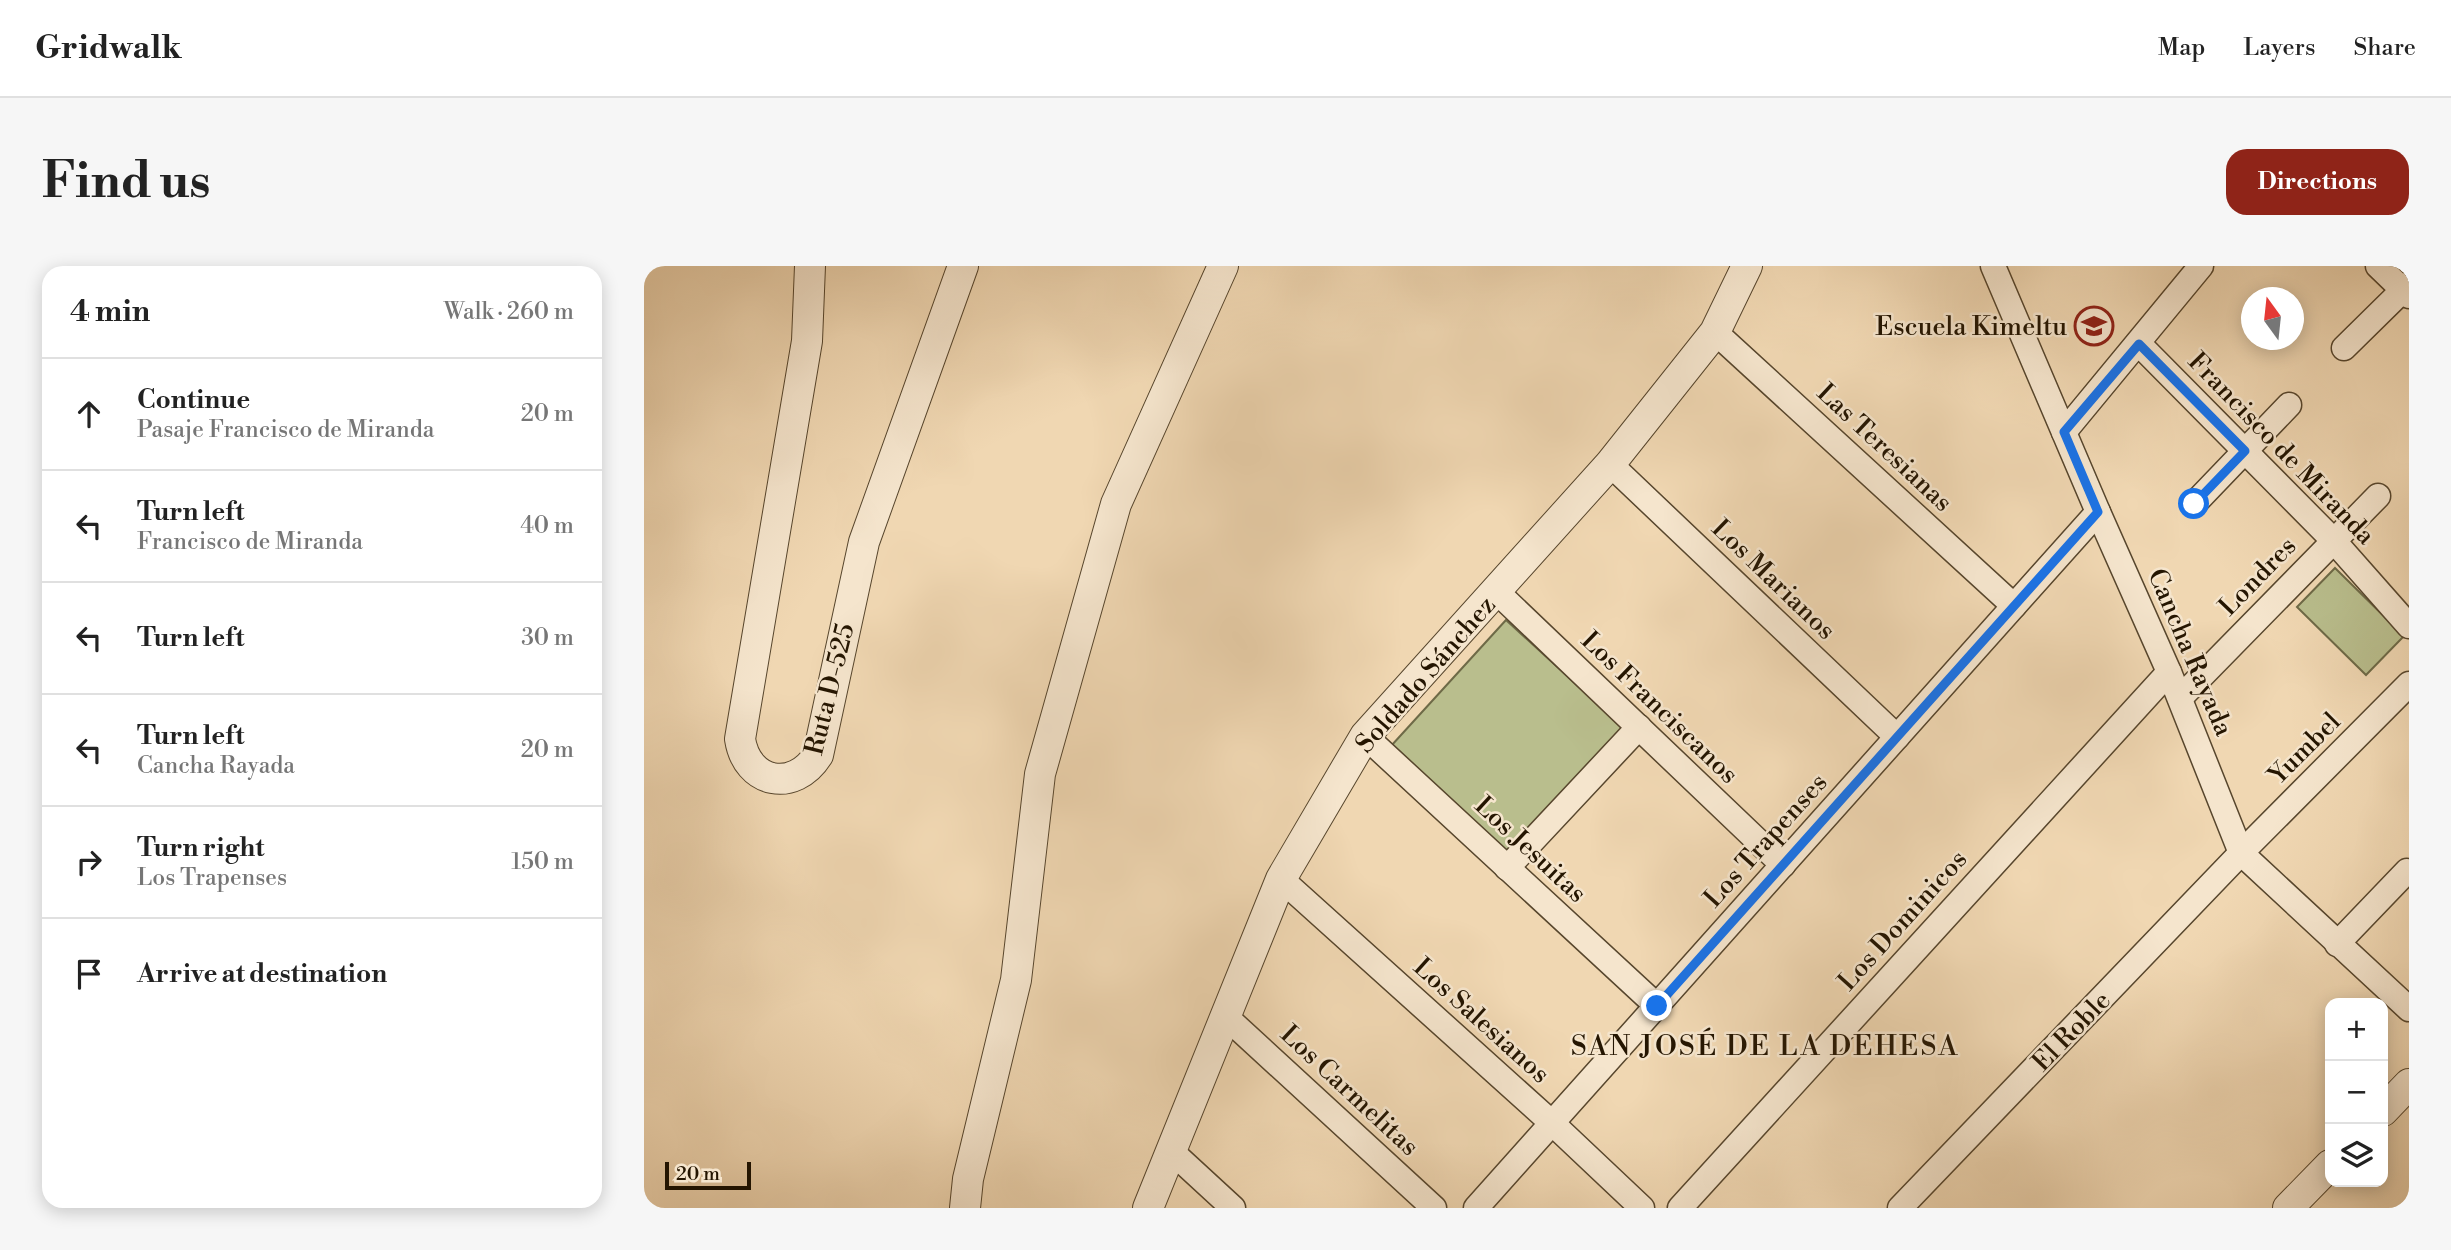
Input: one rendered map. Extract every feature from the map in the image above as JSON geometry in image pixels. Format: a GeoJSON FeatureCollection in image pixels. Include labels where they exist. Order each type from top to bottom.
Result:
{"type":"FeatureCollection","features":[{"type":"Feature","properties":{"kind":"street","name":"Ruta D-525"},"geometry":{"type":"LineString","coordinates":[[810,266],[807,341],[740,739],[747,761],[764,776],[774,779],[796,777],[813,764],[818,755],[864,542],[963,266]]}},
{"type":"Feature","properties":{"kind":"street"},"geometry":{"type":"LineString","coordinates":[[965,1208],[968,1179],[1016,980],[1040,774],[1116,504],[1223,266]]}},
{"type":"Feature","properties":{"kind":"street","name":"Soldado Sánchez"},"geometry":{"type":"LineString","coordinates":[[1148,1208],[1281,879],[1366,736],[1610,464],[1716,332],[1747,266]]}},
{"type":"Feature","properties":{"kind":"street","name":"Cancha Rayada"},"geometry":{"type":"LineString","coordinates":[[1993,266],[2169,672],[2241,853],[2409,1009]]}},
{"type":"Feature","properties":{"kind":"street"},"geometry":{"type":"LineString","coordinates":[[2064,432],[2201,266]]}},
{"type":"Feature","properties":{"kind":"street"},"geometry":{"type":"LineString","coordinates":[[2344,348],[2407,290],[2378,266]]}},
{"type":"Feature","properties":{"kind":"street","name":"Las Teresianas"},"geometry":{"type":"LineString","coordinates":[[1716,332],[2014,606]]}},
{"type":"Feature","properties":{"kind":"street","name":"Francisco de Miranda"},"geometry":{"type":"LineString","coordinates":[[2139,344],[2333,540],[2409,626]]}},
{"type":"Feature","properties":{"kind":"street"},"geometry":{"type":"LineString","coordinates":[[2194,504],[2289,405]]}},
{"type":"Feature","properties":{"kind":"street","name":"Los Marianos"},"geometry":{"type":"LineString","coordinates":[[1610,464],[1897,737]]}},
{"type":"Feature","properties":{"kind":"street","name":"Londres"},"geometry":{"type":"LineString","coordinates":[[2179,698],[2378,496]]}},
{"type":"Feature","properties":{"kind":"street","name":"Los Trapenses"},"geometry":{"type":"LineString","coordinates":[[1476,1208],[2098,512]]}},
{"type":"Feature","properties":{"kind":"street","name":"Los Franciscanos"},"geometry":{"type":"LineString","coordinates":[[1497,592],[1783,865]]}},
{"type":"Feature","properties":{"kind":"street","name":"Los Dominicos"},"geometry":{"type":"LineString","coordinates":[[1679,1208],[2169,672]]}},
{"type":"Feature","properties":{"kind":"street","name":"Yumbel"},"geometry":{"type":"LineString","coordinates":[[2241,853],[2409,684]]}},
{"type":"Feature","properties":{"kind":"street"},"geometry":{"type":"LineString","coordinates":[[1507,868],[1639,727]]}},
{"type":"Feature","properties":{"kind":"street","name":"Los Jesuitas"},"geometry":{"type":"LineString","coordinates":[[1366,736],[1657,1006]]}},
{"type":"Feature","properties":{"kind":"street","name":"El Roble"},"geometry":{"type":"LineString","coordinates":[[1900,1208],[2241,853]]}},
{"type":"Feature","properties":{"kind":"street"},"geometry":{"type":"LineString","coordinates":[[2337,944],[2407,871]]}},
{"type":"Feature","properties":{"kind":"street","name":"Los Salesianos"},"geometry":{"type":"LineString","coordinates":[[1281,879],[1552,1123],[1642,1208]]}},
{"type":"Feature","properties":{"kind":"street","name":"Los Carmelitas"},"geometry":{"type":"LineString","coordinates":[[1224,1015],[1434,1208]]}},
{"type":"Feature","properties":{"kind":"street"},"geometry":{"type":"LineString","coordinates":[[2388,1106],[2409,1084]]}},
{"type":"Feature","properties":{"kind":"street"},"geometry":{"type":"LineString","coordinates":[[1170,1150],[1233,1208]]}},
{"type":"Feature","properties":{"kind":"street"},"geometry":{"type":"LineString","coordinates":[[2288,1208],[2325,1170]]}},
{"type":"Feature","properties":{"kind":"green space"},"geometry":{"type":"Polygon","coordinates":[[[2335,568],[2404,636],[2366,675],[2297,607],[2335,568]]]}},
{"type":"Feature","properties":{"kind":"green space"},"geometry":{"type":"Polygon","coordinates":[[[1506,620],[1625,729],[1509,855],[1391,746],[1506,620]]]}},
{"type":"Feature","properties":{"kind":"place","name":"Escuela Kimeltu"},"geometry":{"type":"Point","coordinates":[2094,326]}},
{"type":"Feature","properties":{"kind":"district","name":"SAN JOSÉ DE LA DEHESA"},"geometry":{"type":"Point","coordinates":[1765,1045]}},
{"type":"Feature","properties":{"kind":"route"},"geometry":{"type":"LineString","coordinates":[[1657,1006],[2098,512],[2064,432],[2139,344],[2245,451],[2194,504]]}}]}
